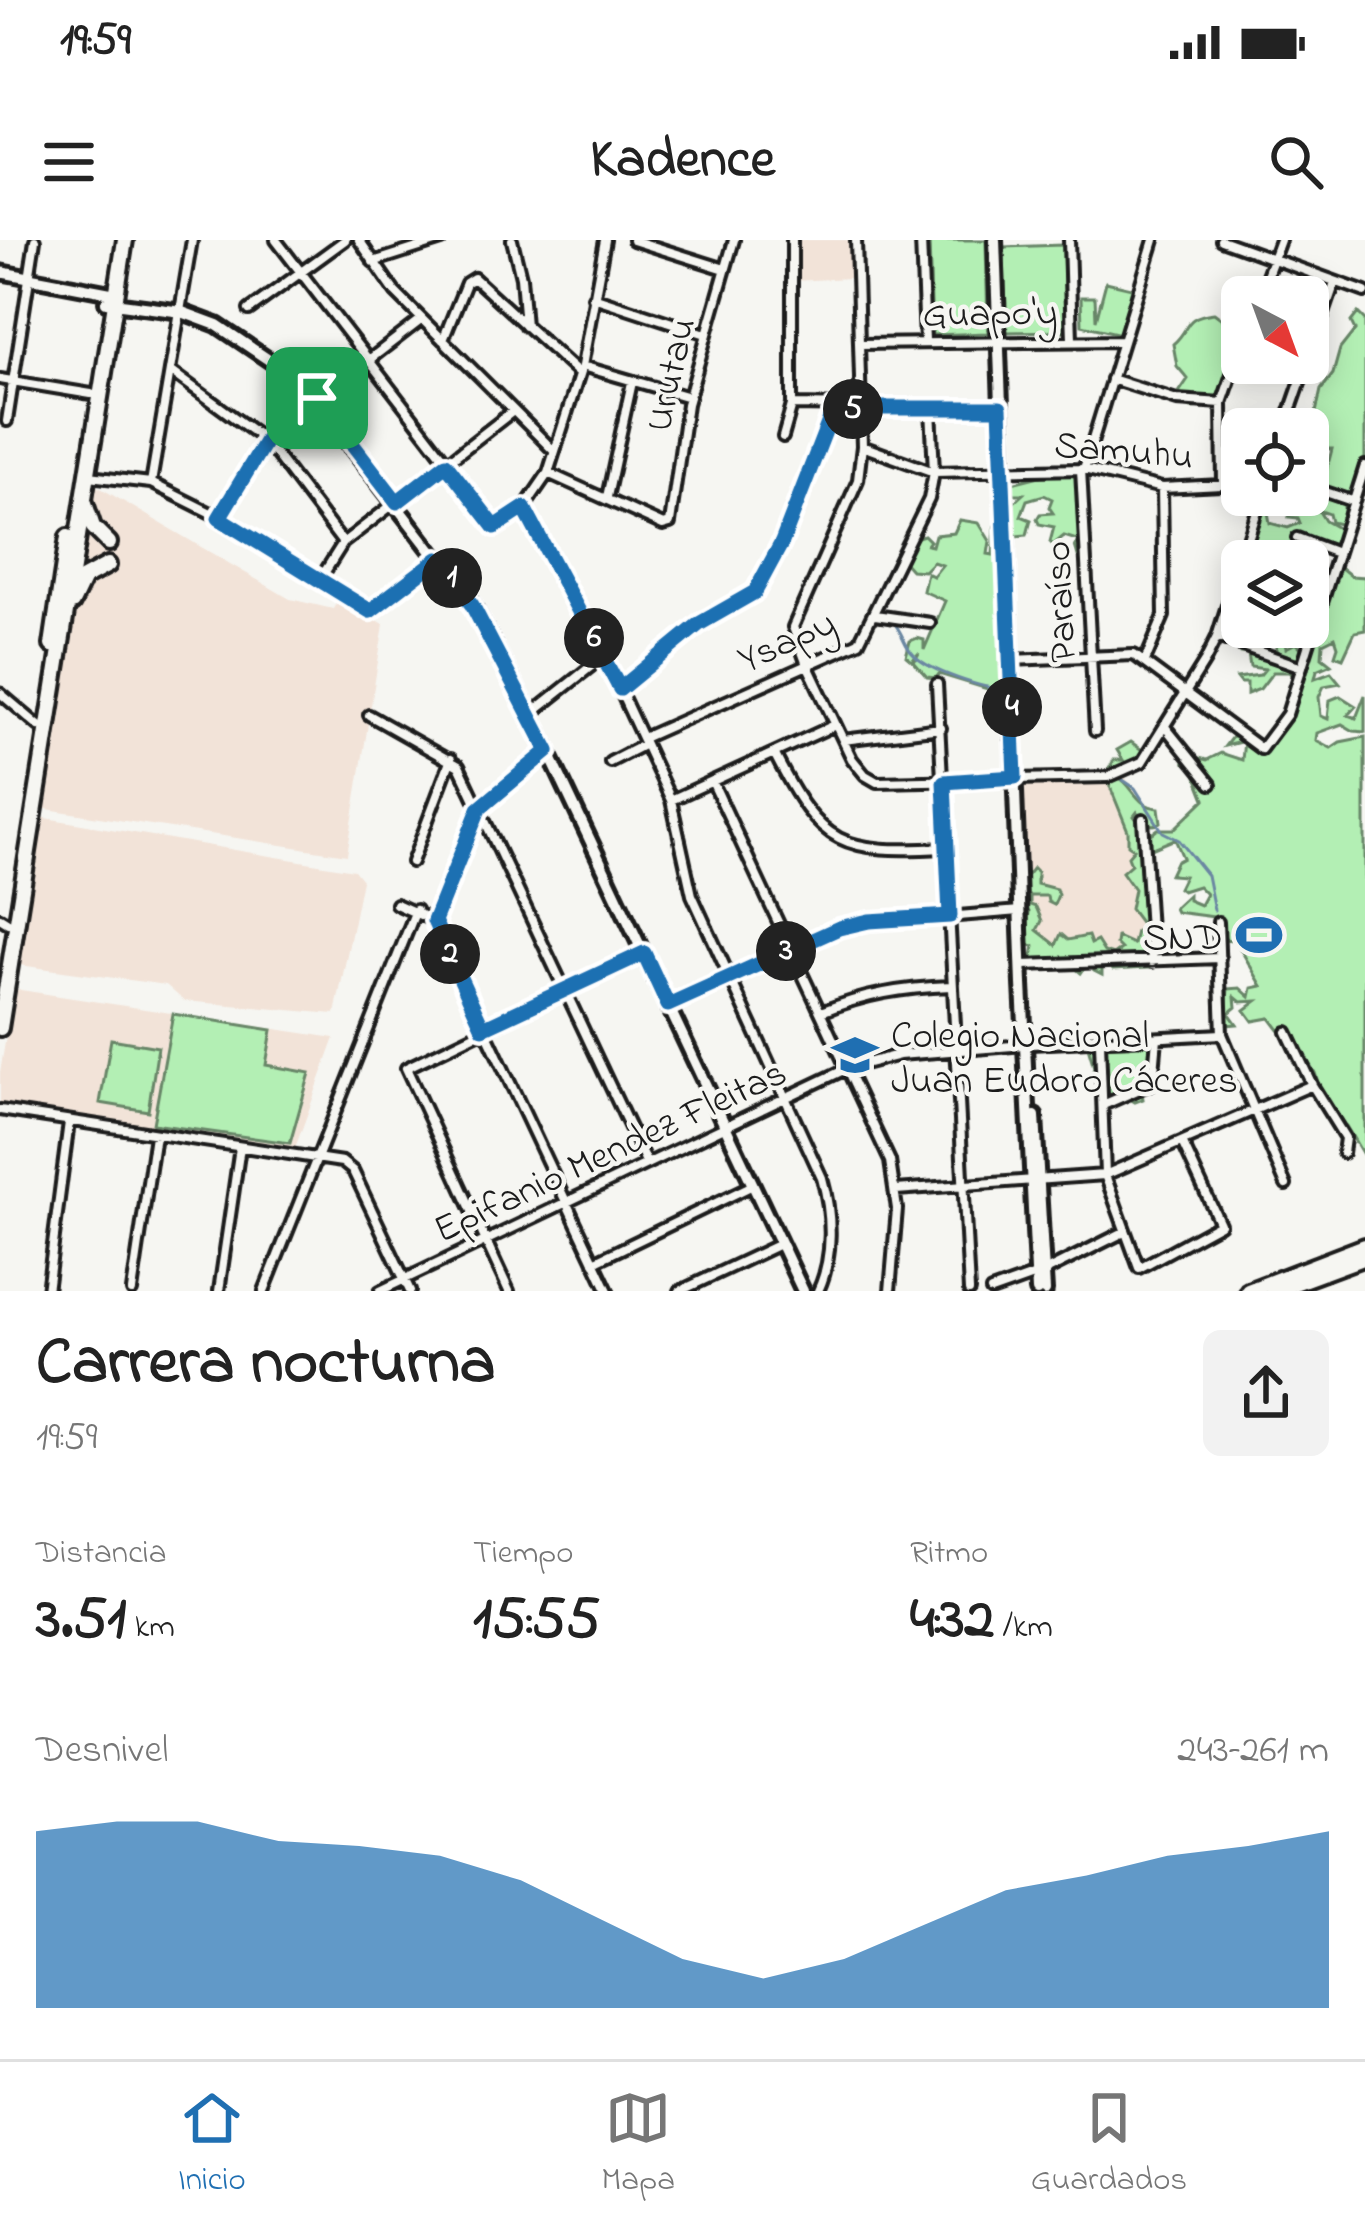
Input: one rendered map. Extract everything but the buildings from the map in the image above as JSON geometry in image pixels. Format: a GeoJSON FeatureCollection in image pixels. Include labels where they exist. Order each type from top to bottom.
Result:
{"type":"FeatureCollection","features":[{"type":"Feature","properties":{"kind":"highway"},"geometry":{"type":"LineString","coordinates":[[0,1028],[120,240]]}},
{"type":"Feature","properties":{"kind":"highway"},"geometry":{"type":"LineString","coordinates":[[0,976],[4,921],[17,868],[88,415],[111,298]]}},
{"type":"Feature","properties":{"kind":"highway"},"geometry":{"type":"LineString","coordinates":[[83,498],[93,527],[109,544]]}},
{"type":"Feature","properties":{"kind":"highway"},"geometry":{"type":"LineString","coordinates":[[65,619],[84,578],[108,565]]}},
{"type":"Feature","properties":{"kind":"highway"},"geometry":{"type":"LineString","coordinates":[[17,868],[33,812],[34,760]]}},
{"type":"Feature","properties":{"kind":"highway"},"geometry":{"type":"LineString","coordinates":[[1247,1291],[1365,1246]]}},
{"type":"Feature","properties":{"kind":"highway"},"geometry":{"type":"LineString","coordinates":[[1273,1291],[1365,1257]]}},
{"type":"Feature","properties":{"kind":"main road"},"geometry":{"type":"LineString","coordinates":[[995,240],[1020,911],[1041,1291]]}},
{"type":"Feature","properties":{"kind":"main road"},"geometry":{"type":"LineString","coordinates":[[0,272],[182,312],[237,337],[317,398],[472,605],[531,715],[803,1291]]}},
{"type":"Feature","properties":{"kind":"street"},"geometry":{"type":"LineString","coordinates":[[7,421],[35,240]]}},
{"type":"Feature","properties":{"kind":"street"},"geometry":{"type":"LineString","coordinates":[[151,483],[192,240]]}},
{"type":"Feature","properties":{"kind":"street"},"geometry":{"type":"LineString","coordinates":[[276,240],[498,528],[524,508],[548,473],[581,370],[605,240]]}},
{"type":"Feature","properties":{"kind":"street"},"geometry":{"type":"LineString","coordinates":[[248,310],[344,240]]}},
{"type":"Feature","properties":{"kind":"street"},"geometry":{"type":"LineString","coordinates":[[358,240],[422,319],[554,451]]}},
{"type":"Feature","properties":{"kind":"street"},"geometry":{"type":"LineString","coordinates":[[373,262],[442,240]]}},
{"type":"Feature","properties":{"kind":"street"},"geometry":{"type":"LineString","coordinates":[[512,240],[525,326]]}},
{"type":"Feature","properties":{"kind":"street"},"geometry":{"type":"LineString","coordinates":[[633,240],[725,269]]}},
{"type":"Feature","properties":{"kind":"street","name":"Urutau"},"geometry":{"type":"LineString","coordinates":[[607,497],[663,525],[670,523],[689,397],[734,240]]}},
{"type":"Feature","properties":{"kind":"street"},"geometry":{"type":"LineString","coordinates":[[784,437],[792,405],[791,240]]}},
{"type":"Feature","properties":{"kind":"street"},"geometry":{"type":"LineString","coordinates":[[856,240],[860,476],[794,622],[806,662],[835,725],[859,769],[877,782],[1107,778],[1142,762],[1217,637],[1255,516]]}},
{"type":"Feature","properties":{"kind":"street"},"geometry":{"type":"LineString","coordinates":[[921,240],[925,342]]}},
{"type":"Feature","properties":{"kind":"street"},"geometry":{"type":"LineString","coordinates":[[1069,240],[1072,340]]}},
{"type":"Feature","properties":{"kind":"street","name":"Paraíso"},"geometry":{"type":"LineString","coordinates":[[1096,731],[1082,469],[1154,240]]}},
{"type":"Feature","properties":{"kind":"street"},"geometry":{"type":"LineString","coordinates":[[1221,240],[1365,292]]}},
{"type":"Feature","properties":{"kind":"street"},"geometry":{"type":"LineString","coordinates":[[1267,276],[1280,240]]}},
{"type":"Feature","properties":{"kind":"street"},"geometry":{"type":"LineString","coordinates":[[443,340],[466,283],[477,279],[525,326],[581,370],[689,397]]}},
{"type":"Feature","properties":{"kind":"street"},"geometry":{"type":"LineString","coordinates":[[1329,300],[1335,282]]}},
{"type":"Feature","properties":{"kind":"street"},"geometry":{"type":"LineString","coordinates":[[592,297],[706,334]]}},
{"type":"Feature","properties":{"kind":"street"},"geometry":{"type":"LineString","coordinates":[[219,518],[266,440],[422,319]]}},
{"type":"Feature","properties":{"kind":"street","name":"Guapo'y"},"geometry":{"type":"LineString","coordinates":[[859,344],[1123,341]]}},
{"type":"Feature","properties":{"kind":"street"},"geometry":{"type":"LineString","coordinates":[[171,372],[266,440],[343,543]]}},
{"type":"Feature","properties":{"kind":"street"},"geometry":{"type":"LineString","coordinates":[[0,379],[92,394]]}},
{"type":"Feature","properties":{"kind":"street"},"geometry":{"type":"LineString","coordinates":[[1111,379],[1177,400],[1222,403]]}},
{"type":"Feature","properties":{"kind":"street"},"geometry":{"type":"LineString","coordinates":[[548,473],[607,497],[632,382]]}},
{"type":"Feature","properties":{"kind":"street"},"geometry":{"type":"LineString","coordinates":[[1222,408],[1229,384]]}},
{"type":"Feature","properties":{"kind":"street"},"geometry":{"type":"LineString","coordinates":[[792,405],[1000,408]]}},
{"type":"Feature","properties":{"kind":"street"},"geometry":{"type":"LineString","coordinates":[[620,689],[699,624],[755,592],[782,542],[834,408]]}},
{"type":"Feature","properties":{"kind":"street","name":"Ysapy"},"geometry":{"type":"LineString","coordinates":[[610,762],[806,662],[852,646],[864,635],[928,499],[934,472],[931,408]]}},
{"type":"Feature","properties":{"kind":"street"},"geometry":{"type":"LineString","coordinates":[[321,578],[343,543],[514,411]]}},
{"type":"Feature","properties":{"kind":"street","name":"Samuhu"},"geometry":{"type":"LineString","coordinates":[[862,446],[934,472],[1082,469],[1162,488],[1221,484]]}},
{"type":"Feature","properties":{"kind":"street"},"geometry":{"type":"LineString","coordinates":[[1010,660],[1128,654],[1145,661],[1261,748],[1285,720],[1365,466]]}},
{"type":"Feature","properties":{"kind":"street"},"geometry":{"type":"LineString","coordinates":[[87,476],[151,483],[219,518],[370,611],[438,559]]}},
{"type":"Feature","properties":{"kind":"street"},"geometry":{"type":"LineString","coordinates":[[1145,661],[1164,616],[1162,488]]}},
{"type":"Feature","properties":{"kind":"street"},"geometry":{"type":"LineString","coordinates":[[1329,493],[1352,500]]}},
{"type":"Feature","properties":{"kind":"street"},"geometry":{"type":"LineString","coordinates":[[524,508],[604,656],[671,800],[692,895],[789,1098],[827,1196],[828,1254],[818,1291]]}},
{"type":"Feature","properties":{"kind":"street"},"geometry":{"type":"LineString","coordinates":[[1298,538],[1337,553]]}},
{"type":"Feature","properties":{"kind":"street"},"geometry":{"type":"LineString","coordinates":[[875,615],[930,623]]}},
{"type":"Feature","properties":{"kind":"street"},"geometry":{"type":"LineString","coordinates":[[1217,637],[1302,667]]}},
{"type":"Feature","properties":{"kind":"street"},"geometry":{"type":"LineString","coordinates":[[531,715],[604,656]]}},
{"type":"Feature","properties":{"kind":"street"},"geometry":{"type":"LineString","coordinates":[[937,684],[969,1291]]}},
{"type":"Feature","properties":{"kind":"street"},"geometry":{"type":"LineString","coordinates":[[0,693],[39,726]]}},
{"type":"Feature","properties":{"kind":"street"},"geometry":{"type":"LineString","coordinates":[[369,716],[459,766],[647,1164]]}},
{"type":"Feature","properties":{"kind":"street"},"geometry":{"type":"LineString","coordinates":[[671,800],[835,725]]}},
{"type":"Feature","properties":{"kind":"street"},"geometry":{"type":"LineString","coordinates":[[843,740],[941,728]]}},
{"type":"Feature","properties":{"kind":"street"},"geometry":{"type":"LineString","coordinates":[[1166,728],[1211,784]]}},
{"type":"Feature","properties":{"kind":"street"},"geometry":{"type":"LineString","coordinates":[[434,921],[479,809],[548,751]]}},
{"type":"Feature","properties":{"kind":"street"},"geometry":{"type":"LineString","coordinates":[[773,753],[802,805],[833,837],[870,850],[946,848]]}},
{"type":"Feature","properties":{"kind":"street"},"geometry":{"type":"LineString","coordinates":[[412,862],[451,759]]}},
{"type":"Feature","properties":{"kind":"street"},"geometry":{"type":"LineString","coordinates":[[712,781],[890,1161],[896,1190],[890,1291]]}},
{"type":"Feature","properties":{"kind":"street"},"geometry":{"type":"LineString","coordinates":[[1143,819],[1152,962]]}},
{"type":"Feature","properties":{"kind":"street"},"geometry":{"type":"LineString","coordinates":[[395,904],[434,921],[608,1291]]}},
{"type":"Feature","properties":{"kind":"street"},"geometry":{"type":"LineString","coordinates":[[263,1291],[416,910]]}},
{"type":"Feature","properties":{"kind":"street"},"geometry":{"type":"LineString","coordinates":[[668,1005],[857,923],[1020,911]]}},
{"type":"Feature","properties":{"kind":"street"},"geometry":{"type":"LineString","coordinates":[[1217,922],[1222,1034],[1286,1185]]}},
{"type":"Feature","properties":{"kind":"street"},"geometry":{"type":"LineString","coordinates":[[509,1291],[407,1076],[410,1064],[644,953]]}},
{"type":"Feature","properties":{"kind":"street"},"geometry":{"type":"LineString","coordinates":[[1023,967],[1220,958]]}},
{"type":"Feature","properties":{"kind":"street"},"geometry":{"type":"LineString","coordinates":[[821,1012],[862,995],[951,986]]}},
{"type":"Feature","properties":{"kind":"street"},"geometry":{"type":"LineString","coordinates":[[1287,1031],[1345,1138],[1343,1153]]}},
{"type":"Feature","properties":{"kind":"street","name":"Epifanio Mendez Fleitas"},"geometry":{"type":"LineString","coordinates":[[380,1291],[848,1068],[899,1055],[1222,1034]]}},
{"type":"Feature","properties":{"kind":"street"},"geometry":{"type":"LineString","coordinates":[[1102,1106],[1153,1083],[1157,1038]]}},
{"type":"Feature","properties":{"kind":"street"},"geometry":{"type":"LineString","coordinates":[[1100,1042],[1106,1175],[1139,1268],[1220,1225],[1184,1144]]}},
{"type":"Feature","properties":{"kind":"street"},"geometry":{"type":"LineString","coordinates":[[896,1190],[1106,1175],[1312,1084]]}},
{"type":"Feature","properties":{"kind":"street"},"geometry":{"type":"LineString","coordinates":[[0,1110],[351,1167],[410,1291]]}},
{"type":"Feature","properties":{"kind":"street"},"geometry":{"type":"LineString","coordinates":[[47,1291],[69,1123]]}},
{"type":"Feature","properties":{"kind":"street"},"geometry":{"type":"LineString","coordinates":[[132,1291],[155,1135]]}},
{"type":"Feature","properties":{"kind":"street"},"geometry":{"type":"LineString","coordinates":[[219,1291],[240,1148]]}},
{"type":"Feature","properties":{"kind":"street"},"geometry":{"type":"LineString","coordinates":[[594,1262],[753,1185]]}},
{"type":"Feature","properties":{"kind":"street"},"geometry":{"type":"LineString","coordinates":[[991,1291],[1124,1232]]}},
{"type":"Feature","properties":{"kind":"street"},"geometry":{"type":"LineString","coordinates":[[680,1291],[780,1244]]}},
{"type":"Feature","properties":{"kind":"shaded area"},"geometry":{"type":"Polygon","coordinates":[[[793,240],[850,240],[850,278],[793,281],[793,240]]]}},
{"type":"Feature","properties":{"kind":"shaded area"},"geometry":{"type":"Polygon","coordinates":[[[92,483],[290,599],[333,609],[339,598],[384,624],[347,855],[40,808],[92,483]]]}},
{"type":"Feature","properties":{"kind":"shaded area"},"geometry":{"type":"Polygon","coordinates":[[[1125,777],[1136,792],[1147,955],[1033,962],[1022,781],[1125,777]]]}},
{"type":"Feature","properties":{"kind":"shaded area"},"geometry":{"type":"Polygon","coordinates":[[[40,817],[354,870],[362,880],[335,1014],[184,1001],[166,985],[19,965],[40,817]]]}},
{"type":"Feature","properties":{"kind":"shaded area"},"geometry":{"type":"Polygon","coordinates":[[[14,989],[335,1038],[295,1148],[0,1105],[0,1072],[14,989]]]}},
{"type":"Feature","properties":{"kind":"green space"},"geometry":{"type":"Polygon","coordinates":[[[929,240],[986,240],[988,333],[932,335],[929,240]]]}},
{"type":"Feature","properties":{"kind":"green space"},"geometry":{"type":"Polygon","coordinates":[[[1063,245],[1065,331],[1006,332],[1004,247],[1063,245]]]}},
{"type":"Feature","properties":{"kind":"green space"},"geometry":{"type":"Polygon","coordinates":[[[1106,282],[1132,288],[1121,334],[1082,325],[1081,297],[1095,297],[1096,320],[1106,282]]]}},
{"type":"Feature","properties":{"kind":"green space"},"geometry":{"type":"Polygon","coordinates":[[[1214,313],[1221,318],[1221,384],[1235,384],[1218,406],[1191,408],[1176,397],[1188,379],[1177,366],[1173,344],[1192,320],[1214,313]]]}},
{"type":"Feature","properties":{"kind":"green space"},"geometry":{"type":"Polygon","coordinates":[[[1358,313],[1365,320],[1365,468],[1352,498],[1340,500],[1344,525],[1331,522],[1329,514],[1329,408],[1317,408],[1340,349],[1355,330],[1351,322],[1358,313]]]}},
{"type":"Feature","properties":{"kind":"green space"},"geometry":{"type":"Polygon","coordinates":[[[1071,468],[1082,474],[1087,537],[1091,538],[1087,554],[1078,556],[1075,546],[1080,541],[1064,536],[1053,545],[1054,527],[1039,524],[1040,514],[1053,513],[1052,499],[1044,495],[1027,500],[1021,516],[1031,520],[1027,535],[1015,536],[1011,505],[1023,494],[1014,494],[1008,484],[1071,468]]]}},
{"type":"Feature","properties":{"kind":"green space"},"geometry":{"type":"Polygon","coordinates":[[[1260,516],[1288,528],[1300,523],[1289,517],[1322,516],[1343,531],[1340,543],[1329,547],[1329,540],[1312,538],[1253,540],[1251,528],[1260,516]]]}},
{"type":"Feature","properties":{"kind":"green space"},"geometry":{"type":"Polygon","coordinates":[[[960,520],[979,523],[990,541],[988,554],[993,555],[995,526],[1002,521],[1009,690],[994,691],[939,674],[927,677],[914,662],[919,653],[912,661],[906,656],[910,641],[917,638],[924,640],[924,650],[945,601],[923,591],[927,573],[933,576],[942,565],[933,562],[924,571],[911,570],[903,561],[911,539],[924,535],[932,546],[935,535],[954,533],[960,520]]]}},
{"type":"Feature","properties":{"kind":"green space"},"geometry":{"type":"Polygon","coordinates":[[[1336,564],[1351,576],[1365,577],[1365,630],[1355,632],[1343,658],[1335,655],[1335,637],[1329,640],[1329,569],[1336,564]]]}},
{"type":"Feature","properties":{"kind":"green space"},"geometry":{"type":"Polygon","coordinates":[[[1239,648],[1256,648],[1263,659],[1290,661],[1290,656],[1276,657],[1276,648],[1323,648],[1322,657],[1331,664],[1317,670],[1315,678],[1331,672],[1340,683],[1324,686],[1319,697],[1321,716],[1328,719],[1330,700],[1340,696],[1356,706],[1348,715],[1356,718],[1365,695],[1365,732],[1342,724],[1317,733],[1316,740],[1331,748],[1365,737],[1365,1158],[1346,1126],[1340,1126],[1326,1107],[1315,1073],[1287,1027],[1279,1030],[1270,1018],[1253,1021],[1245,1010],[1257,1001],[1241,1002],[1235,997],[1236,1007],[1229,1013],[1237,1024],[1225,1025],[1228,989],[1240,988],[1250,997],[1252,988],[1262,986],[1235,940],[1222,939],[1222,918],[1176,912],[1174,908],[1188,895],[1188,900],[1200,905],[1206,894],[1198,886],[1182,891],[1178,888],[1184,876],[1170,875],[1183,858],[1175,839],[1151,849],[1145,839],[1158,829],[1174,829],[1205,799],[1192,766],[1184,762],[1187,755],[1207,760],[1221,753],[1242,760],[1244,741],[1225,746],[1235,733],[1260,748],[1286,726],[1293,676],[1273,672],[1260,689],[1247,694],[1247,683],[1237,678],[1260,675],[1265,669],[1250,667],[1248,654],[1240,653],[1239,648]]]}},
{"type":"Feature","properties":{"kind":"green space"},"geometry":{"type":"Polygon","coordinates":[[[1131,742],[1144,757],[1116,776],[1145,804],[1159,808],[1161,822],[1151,825],[1137,812],[1134,816],[1140,824],[1145,856],[1142,895],[1147,902],[1142,925],[1130,909],[1134,889],[1122,872],[1131,864],[1128,856],[1134,849],[1128,845],[1128,831],[1106,774],[1114,760],[1123,760],[1117,750],[1131,742]]]}},
{"type":"Feature","properties":{"kind":"green space"},"geometry":{"type":"Polygon","coordinates":[[[1033,868],[1037,884],[1056,889],[1058,895],[1054,905],[1047,896],[1030,896],[1030,905],[1042,921],[1037,930],[1056,945],[1061,934],[1068,940],[1088,936],[1091,944],[1097,941],[1104,952],[1113,955],[1121,949],[1117,937],[1133,944],[1136,931],[1145,930],[1149,954],[1124,964],[1148,968],[1113,970],[1110,967],[1116,961],[1112,956],[1102,967],[1102,975],[1094,971],[1097,960],[1092,957],[1081,973],[1076,958],[1031,962],[1034,946],[1025,944],[1029,912],[1013,892],[1033,868]]]}},
{"type":"Feature","properties":{"kind":"green space"},"geometry":{"type":"Polygon","coordinates":[[[173,1014],[272,1030],[266,1065],[310,1073],[290,1143],[153,1124],[173,1014]]]}},
{"type":"Feature","properties":{"kind":"green space"},"geometry":{"type":"Polygon","coordinates":[[[111,1039],[158,1047],[148,1111],[100,1103],[111,1039]]]}},
{"type":"Feature","properties":{"kind":"green space"},"geometry":{"type":"Polygon","coordinates":[[[1137,1039],[1154,1050],[1152,1078],[1144,1084],[1140,1081],[1143,1099],[1135,1102],[1118,1092],[1108,1096],[1108,1086],[1091,1078],[1094,1067],[1088,1047],[1129,1046],[1137,1039]]]}},
{"type":"Feature","properties":{"kind":"waterway"},"geometry":{"type":"LineString","coordinates":[[893,622],[921,661],[958,678],[1006,689]]}},
{"type":"Feature","properties":{"kind":"waterway"},"geometry":{"type":"LineString","coordinates":[[1123,780],[1135,788],[1163,832],[1179,840],[1207,875],[1214,910]]}},
{"type":"Feature","properties":{"kind":"place","name":"SND"},"geometry":{"type":"Point","coordinates":[1259,935]}},
{"type":"Feature","properties":{"kind":"place","name":"Colegio Nacional Juan Eudoro Cáceres"},"geometry":{"type":"Point","coordinates":[855,1055]}},
{"type":"Feature","properties":{"kind":"route"},"geometry":{"type":"LineString","coordinates":[[317,398],[397,502],[446,464],[495,527],[524,508],[620,689],[699,624],[755,592],[782,542],[834,408],[1000,408],[1015,777],[944,782],[950,916],[869,921],[839,928],[668,1005],[644,953],[483,1028],[434,921],[479,809],[548,751],[509,669],[472,605],[438,559],[370,611],[219,518],[266,440],[317,398]]}}]}
